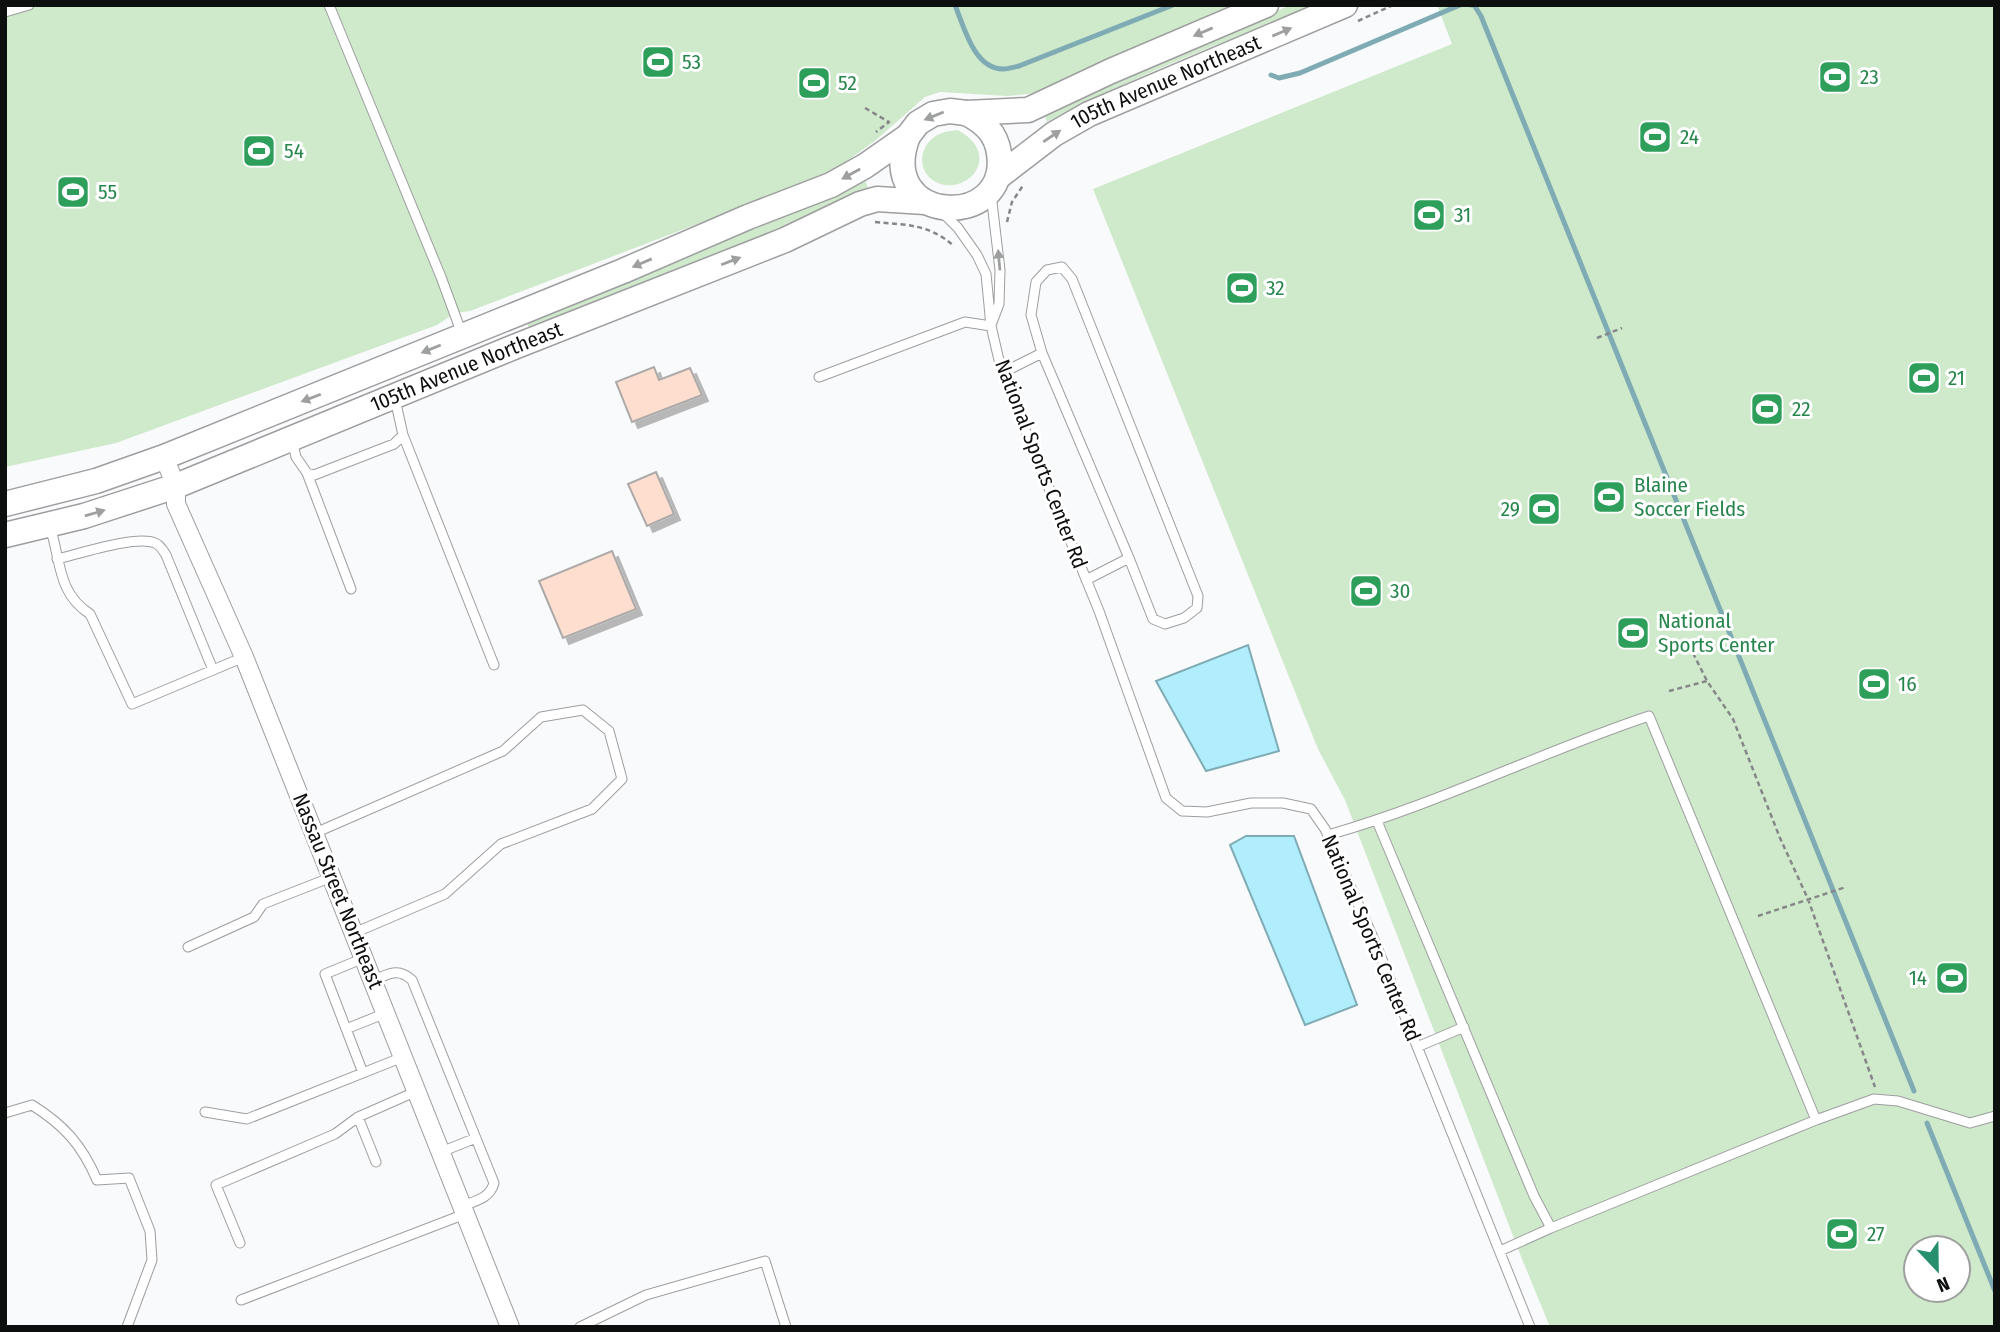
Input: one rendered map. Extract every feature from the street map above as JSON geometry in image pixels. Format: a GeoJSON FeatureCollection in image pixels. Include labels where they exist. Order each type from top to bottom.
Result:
{"type":"FeatureCollection","features":[{"type":"Feature","properties":{"kind":"street","name":"105th Avenue Northeast"},"geometry":{"type":"LineString","coordinates":[[5,504],[96,481],[164,457],[831,185],[865,166],[898,129],[918,123],[933,114],[950,111],[967,113],[1028,110],[1111,71],[1266,5]]}},
{"type":"Feature","properties":{"kind":"street","name":"105th Avenue Northeast"},"geometry":{"type":"LineString","coordinates":[[5,535],[119,506],[176,486],[785,240],[860,204],[877,200],[949,209],[961,208],[983,198],[995,183],[1054,134],[1089,114],[1352,13]]}},
{"type":"Feature","properties":{"kind":"street"},"geometry":{"type":"LineString","coordinates":[[967,113],[981,120],[998,145],[1000,160],[995,183]]}},
{"type":"Feature","properties":{"kind":"street"},"geometry":{"type":"LineString","coordinates":[[898,129],[905,180],[913,192],[931,205]]}},
{"type":"Feature","properties":{"kind":"street","name":"Nassau Street Northeast"},"geometry":{"type":"LineString","coordinates":[[164,457],[176,486],[176,504],[244,657],[510,1327]]}},
{"type":"Feature","properties":{"kind":"lane"},"geometry":{"type":"LineString","coordinates":[[5,12],[29,5]]}},
{"type":"Feature","properties":{"kind":"lane"},"geometry":{"type":"LineString","coordinates":[[329,5],[463,336]]}},
{"type":"Feature","properties":{"kind":"lane"},"geometry":{"type":"LineString","coordinates":[[820,377],[965,322],[991,326],[999,304],[1000,277],[995,236],[995,183]]}},
{"type":"Feature","properties":{"kind":"lane","name":"National Sports Center Rd"},"geometry":{"type":"LineString","coordinates":[[931,205],[958,228],[977,255],[986,274],[991,326],[1002,373],[1099,611],[1166,798],[1182,811],[1207,812],[1251,803],[1283,803],[1311,809],[1328,835],[1375,942],[1530,1327]]}},
{"type":"Feature","properties":{"kind":"lane"},"geometry":{"type":"LineString","coordinates":[[1062,267],[1072,279],[1198,596],[1197,608],[1184,618],[1165,624],[1153,620],[1042,353],[1031,315],[1036,282],[1047,270],[1062,267]]}},
{"type":"Feature","properties":{"kind":"lane"},"geometry":{"type":"LineString","coordinates":[[1002,373],[1042,353]]}},
{"type":"Feature","properties":{"kind":"lane"},"geometry":{"type":"LineString","coordinates":[[395,396],[403,435],[494,665]]}},
{"type":"Feature","properties":{"kind":"lane"},"geometry":{"type":"LineString","coordinates":[[307,473],[314,475],[394,444],[403,435]]}},
{"type":"Feature","properties":{"kind":"lane"},"geometry":{"type":"LineString","coordinates":[[292,439],[296,457],[307,473],[351,589]]}},
{"type":"Feature","properties":{"kind":"lane"},"geometry":{"type":"LineString","coordinates":[[50,525],[59,570],[70,596],[90,614],[132,704],[244,657]]}},
{"type":"Feature","properties":{"kind":"lane"},"geometry":{"type":"LineString","coordinates":[[57,559],[143,540],[158,544],[166,555],[212,670]]}},
{"type":"Feature","properties":{"kind":"lane"},"geometry":{"type":"LineString","coordinates":[[1086,580],[1129,558]]}},
{"type":"Feature","properties":{"kind":"lane"},"geometry":{"type":"LineString","coordinates":[[314,833],[503,751],[541,716],[583,710],[609,731],[622,779],[592,810],[501,844],[445,894],[354,933]]}},
{"type":"Feature","properties":{"kind":"lane"},"geometry":{"type":"LineString","coordinates":[[1328,835],[1377,821],[1593,735],[1649,716],[1816,1120]]}},
{"type":"Feature","properties":{"kind":"lane"},"geometry":{"type":"LineString","coordinates":[[1377,821],[1534,1196],[1551,1228]]}},
{"type":"Feature","properties":{"kind":"lane"},"geometry":{"type":"LineString","coordinates":[[188,947],[254,917],[263,904],[332,877]]}},
{"type":"Feature","properties":{"kind":"lane"},"geometry":{"type":"LineString","coordinates":[[363,1073],[325,974],[364,958]]}},
{"type":"Feature","properties":{"kind":"lane"},"geometry":{"type":"LineString","coordinates":[[240,1300],[464,1210],[488,1196],[492,1190],[494,1183],[412,980],[405,973],[397,972],[373,980]]}},
{"type":"Feature","properties":{"kind":"lane"},"geometry":{"type":"LineString","coordinates":[[346,1029],[386,1013]]}},
{"type":"Feature","properties":{"kind":"lane"},"geometry":{"type":"LineString","coordinates":[[1417,1047],[1464,1027]]}},
{"type":"Feature","properties":{"kind":"lane"},"geometry":{"type":"LineString","coordinates":[[205,1112],[247,1119],[403,1057]]}},
{"type":"Feature","properties":{"kind":"lane"},"geometry":{"type":"LineString","coordinates":[[240,1243],[216,1185],[335,1134],[358,1117],[417,1091]]}},
{"type":"Feature","properties":{"kind":"lane"},"geometry":{"type":"LineString","coordinates":[[1500,1251],[1874,1098],[1898,1101],[1970,1123],[1995,1116]]}},
{"type":"Feature","properties":{"kind":"lane"},"geometry":{"type":"LineString","coordinates":[[5,1113],[32,1105],[62,1126],[87,1157],[97,1180],[129,1178],[150,1231],[152,1260],[127,1327]]}},
{"type":"Feature","properties":{"kind":"lane"},"geometry":{"type":"LineString","coordinates":[[358,1117],[376,1162]]}},
{"type":"Feature","properties":{"kind":"lane"},"geometry":{"type":"LineString","coordinates":[[441,1152],[476,1138]]}},
{"type":"Feature","properties":{"kind":"lane"},"geometry":{"type":"LineString","coordinates":[[580,1327],[646,1295],[765,1261],[786,1327]]}},
{"type":"Feature","properties":{"kind":"path"},"geometry":{"type":"LineString","coordinates":[[1352,13],[1393,5]]}},
{"type":"Feature","properties":{"kind":"path"},"geometry":{"type":"LineString","coordinates":[[865,108],[898,129]]}},
{"type":"Feature","properties":{"kind":"path"},"geometry":{"type":"LineString","coordinates":[[1006,229],[1012,202],[1026,181]]}},
{"type":"Feature","properties":{"kind":"path"},"geometry":{"type":"LineString","coordinates":[[1597,338],[1622,328]]}},
{"type":"Feature","properties":{"kind":"path"},"geometry":{"type":"LineString","coordinates":[[1693,653],[1707,681],[1733,719],[1780,838],[1808,900],[1875,1087]]}},
{"type":"Feature","properties":{"kind":"path"},"geometry":{"type":"LineString","coordinates":[[1669,691],[1707,681]]}},
{"type":"Feature","properties":{"kind":"path"},"geometry":{"type":"LineString","coordinates":[[1758,916],[1846,887]]}},
{"type":"Feature","properties":{"kind":"green space"},"geometry":{"type":"Polygon","coordinates":[[[5,5],[1266,5],[1038,93],[1008,96],[940,92],[925,97],[876,140],[836,169],[815,179],[470,311],[455,313],[437,325],[116,443],[5,467],[5,5]]]}},
{"type":"Feature","properties":{"kind":"green space"},"geometry":{"type":"Polygon","coordinates":[[[1291,5],[1315,5],[1145,75],[1047,122],[1045,117],[1049,113],[1150,64],[1291,5]]]}},
{"type":"Feature","properties":{"kind":"green space","name":"National Sports Center"},"geometry":{"type":"Polygon","coordinates":[[[1437,5],[1995,5],[1995,1327],[1550,1327],[1345,800],[1318,749],[1093,189],[1452,44],[1437,5]]]}},
{"type":"Feature","properties":{"kind":"green space"},"geometry":{"type":"Polygon","coordinates":[[[958,130],[973,141],[979,153],[979,165],[964,182],[940,184],[925,171],[922,158],[926,146],[930,140],[944,132],[958,130]]]}},
{"type":"Feature","properties":{"kind":"green space"},"geometry":{"type":"Polygon","coordinates":[[[865,180],[868,188],[737,247],[529,328],[527,323],[812,205],[865,180]]]}},
{"type":"Feature","properties":{"kind":"water"},"geometry":{"type":"Polygon","coordinates":[[[1248,645],[1279,751],[1206,771],[1156,681],[1248,645]]]}},
{"type":"Feature","properties":{"kind":"water"},"geometry":{"type":"Polygon","coordinates":[[[1246,836],[1294,836],[1357,1005],[1305,1025],[1230,845],[1246,836]]]}},
{"type":"Feature","properties":{"kind":"building"},"geometry":{"type":"Polygon","coordinates":[[[654,367],[659,380],[690,368],[702,395],[632,422],[616,382],[654,367]]]}},
{"type":"Feature","properties":{"kind":"building"},"geometry":{"type":"Polygon","coordinates":[[[656,472],[674,514],[647,526],[628,484],[656,472]]]}},
{"type":"Feature","properties":{"kind":"building"},"geometry":{"type":"Polygon","coordinates":[[[612,551],[636,609],[563,638],[539,581],[612,551]]]}},
{"type":"Feature","properties":{"kind":"waterway"},"geometry":{"type":"LineString","coordinates":[[955,5],[977,55],[993,67],[1003,69],[1019,66],[1173,5]]}},
{"type":"Feature","properties":{"kind":"waterway"},"geometry":{"type":"LineString","coordinates":[[1271,75],[1279,78],[1300,73],[1460,5]]}},
{"type":"Feature","properties":{"kind":"waterway"},"geometry":{"type":"LineString","coordinates":[[1471,5],[1474,5],[1481,16],[1914,1091]]}},
{"type":"Feature","properties":{"kind":"waterway"},"geometry":{"type":"LineString","coordinates":[[1927,1123],[1995,1291]]}},
{"type":"Feature","properties":{"kind":"place","name":"53"},"geometry":{"type":"Point","coordinates":[658,62]}},
{"type":"Feature","properties":{"kind":"place","name":"23"},"geometry":{"type":"Point","coordinates":[1835,77]}},
{"type":"Feature","properties":{"kind":"place","name":"52"},"geometry":{"type":"Point","coordinates":[814,83]}},
{"type":"Feature","properties":{"kind":"place","name":"24"},"geometry":{"type":"Point","coordinates":[1655,137]}},
{"type":"Feature","properties":{"kind":"place","name":"54"},"geometry":{"type":"Point","coordinates":[259,151]}},
{"type":"Feature","properties":{"kind":"place","name":"55"},"geometry":{"type":"Point","coordinates":[73,192]}},
{"type":"Feature","properties":{"kind":"place","name":"31"},"geometry":{"type":"Point","coordinates":[1429,215]}},
{"type":"Feature","properties":{"kind":"place","name":"32"},"geometry":{"type":"Point","coordinates":[1242,288]}},
{"type":"Feature","properties":{"kind":"place","name":"21"},"geometry":{"type":"Point","coordinates":[1924,378]}},
{"type":"Feature","properties":{"kind":"place","name":"22"},"geometry":{"type":"Point","coordinates":[1767,409]}},
{"type":"Feature","properties":{"kind":"place","name":"Blaine Soccer Fields"},"geometry":{"type":"Point","coordinates":[1609,497]}},
{"type":"Feature","properties":{"kind":"place","name":"29"},"geometry":{"type":"Point","coordinates":[1544,509]}},
{"type":"Feature","properties":{"kind":"place","name":"30"},"geometry":{"type":"Point","coordinates":[1366,591]}},
{"type":"Feature","properties":{"kind":"place","name":"National Sports Center"},"geometry":{"type":"Point","coordinates":[1633,633]}},
{"type":"Feature","properties":{"kind":"place","name":"16"},"geometry":{"type":"Point","coordinates":[1874,684]}},
{"type":"Feature","properties":{"kind":"place","name":"14"},"geometry":{"type":"Point","coordinates":[1952,978]}},
{"type":"Feature","properties":{"kind":"place","name":"27"},"geometry":{"type":"Point","coordinates":[1842,1234]}}]}
